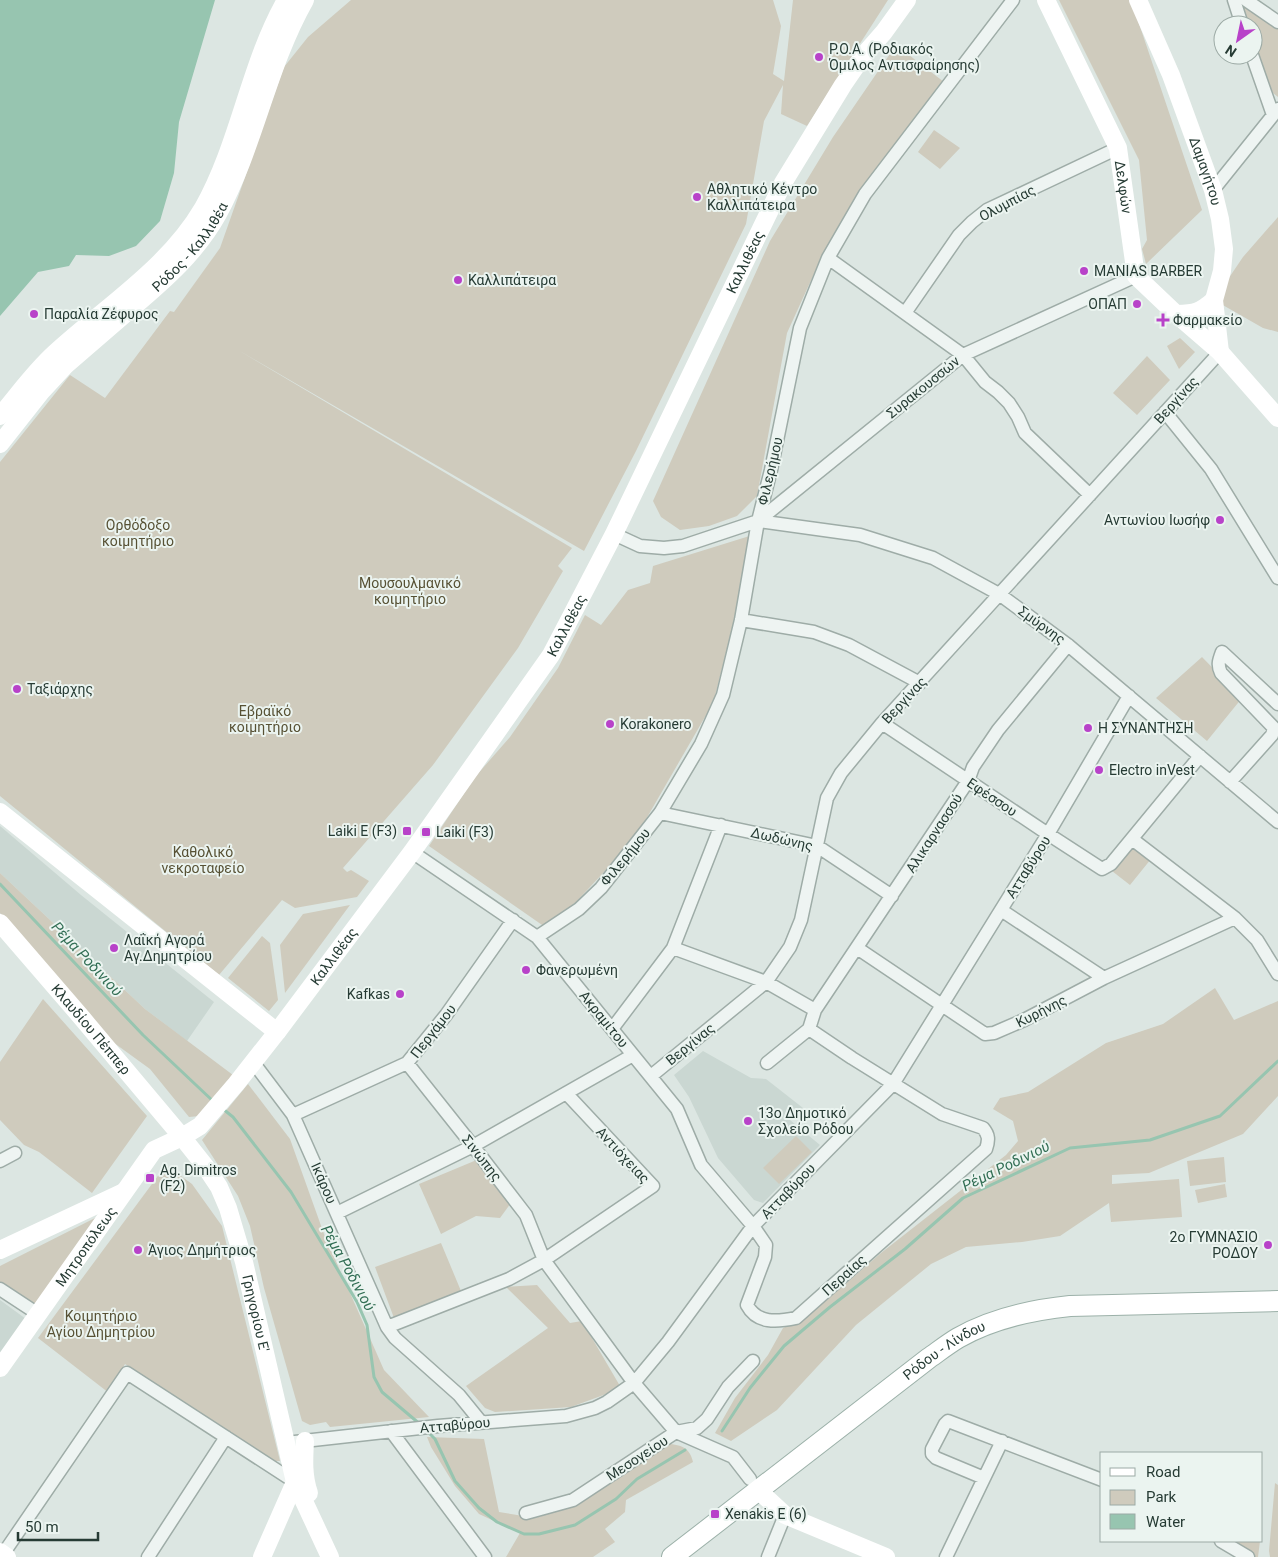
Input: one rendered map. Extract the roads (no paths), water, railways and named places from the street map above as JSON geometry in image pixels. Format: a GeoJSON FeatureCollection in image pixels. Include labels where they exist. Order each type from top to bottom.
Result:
{"type":"FeatureCollection","features":[{"type":"Feature","properties":{"kind":"main road","name":"Ρόδος - Καλλιθέα"},"geometry":{"type":"LineString","coordinates":[[0,416],[54,354],[163,259],[181,240],[211,192],[228,152],[266,43],[286,0]]}},
{"type":"Feature","properties":{"kind":"main road","name":"Ρόδος - Καλλιθέα"},"geometry":{"type":"LineString","coordinates":[[0,444],[66,365],[176,270],[210,228],[218,215],[238,170],[278,58],[291,26],[305,0]]}},
{"type":"Feature","properties":{"kind":"main road","name":"Καλλιθέας"},"geometry":{"type":"LineString","coordinates":[[864,56],[876,25],[893,0]]}},
{"type":"Feature","properties":{"kind":"main road","name":"Καλλιθέας"},"geometry":{"type":"LineString","coordinates":[[182,1137],[200,1126],[253,1062],[272,1028],[412,852],[551,655],[614,534],[783,183],[843,85],[906,0]]}},
{"type":"Feature","properties":{"kind":"main road"},"geometry":{"type":"LineString","coordinates":[[884,32],[916,0]]}},
{"type":"Feature","properties":{"kind":"main road","name":"Δελφών"},"geometry":{"type":"LineString","coordinates":[[1046,0],[1118,148],[1136,276]]}},
{"type":"Feature","properties":{"kind":"main road","name":"Δαμαγήτου"},"geometry":{"type":"LineString","coordinates":[[1138,0],[1171,75],[1213,190],[1220,219],[1224,249],[1222,271],[1214,300],[1220,352]]}},
{"type":"Feature","properties":{"kind":"main road"},"geometry":{"type":"LineString","coordinates":[[1136,276],[1220,352],[1278,418]]}},
{"type":"Feature","properties":{"kind":"main road"},"geometry":{"type":"LineString","coordinates":[[1176,314],[1194,313],[1202,310],[1214,300]]}},
{"type":"Feature","properties":{"kind":"main road"},"geometry":{"type":"LineString","coordinates":[[0,812],[272,1028]]}},
{"type":"Feature","properties":{"kind":"main road","name":"Κλαυδίου Πέππερ"},"geometry":{"type":"LineString","coordinates":[[0,923],[182,1137]]}},
{"type":"Feature","properties":{"kind":"main road","name":"Μητροπόλεως"},"geometry":{"type":"LineString","coordinates":[[0,1368],[154,1150],[182,1137]]}},
{"type":"Feature","properties":{"kind":"main road","name":"Γρηγορίου Ε'"},"geometry":{"type":"LineString","coordinates":[[182,1137],[219,1187],[228,1208],[244,1262],[286,1443],[300,1481]]}},
{"type":"Feature","properties":{"kind":"main road"},"geometry":{"type":"LineString","coordinates":[[0,1250],[124,1192]]}},
{"type":"Feature","properties":{"kind":"main road","name":"Ρόδου - Λίνδου"},"geometry":{"type":"LineString","coordinates":[[672,1557],[754,1484],[957,1339],[996,1320],[1042,1309],[1070,1306],[1278,1301]]}},
{"type":"Feature","properties":{"kind":"main road"},"geometry":{"type":"LineString","coordinates":[[262,1557],[300,1481],[304,1462],[305,1441]]}},
{"type":"Feature","properties":{"kind":"main road"},"geometry":{"type":"LineString","coordinates":[[300,1481],[330,1557]]}},
{"type":"Feature","properties":{"kind":"main road"},"geometry":{"type":"LineString","coordinates":[[300,1481],[339,1557]]}},
{"type":"Feature","properties":{"kind":"main road"},"geometry":{"type":"LineString","coordinates":[[754,1484],[785,1516],[886,1557]]}},
{"type":"Feature","properties":{"kind":"street","name":"Φιλερήμου"},"geometry":{"type":"LineString","coordinates":[[537,937],[579,909],[601,888],[660,813],[701,744],[723,695],[741,620],[758,521],[771,470],[800,328],[828,258],[865,194],[1013,0]]}},
{"type":"Feature","properties":{"kind":"street"},"geometry":{"type":"LineString","coordinates":[[1234,0],[1239,15]]}},
{"type":"Feature","properties":{"kind":"street"},"geometry":{"type":"LineString","coordinates":[[1246,0],[1278,22]]}},
{"type":"Feature","properties":{"kind":"street"},"geometry":{"type":"LineString","coordinates":[[1213,190],[1275,112],[1256,65]]}},
{"type":"Feature","properties":{"kind":"street","name":"Ολυμπίας"},"geometry":{"type":"LineString","coordinates":[[906,313],[959,235],[987,210],[1118,148]]}},
{"type":"Feature","properties":{"kind":"street"},"geometry":{"type":"LineString","coordinates":[[828,258],[963,355],[985,382],[1008,403],[1018,417],[1025,433],[1090,495]]}},
{"type":"Feature","properties":{"kind":"street","name":"Συρακουσσών"},"geometry":{"type":"LineString","coordinates":[[758,521],[963,355],[1136,276]]}},
{"type":"Feature","properties":{"kind":"street","name":"Βεργίνας"},"geometry":{"type":"LineString","coordinates":[[651,1076],[766,982],[790,947],[801,920],[827,798],[841,772],[882,723],[920,684],[999,594],[1220,352]]}},
{"type":"Feature","properties":{"kind":"street"},"geometry":{"type":"LineString","coordinates":[[1165,412],[1211,469],[1278,578]]}},
{"type":"Feature","properties":{"kind":"street"},"geometry":{"type":"LineString","coordinates":[[614,534],[640,546],[664,548],[683,546],[758,521]]}},
{"type":"Feature","properties":{"kind":"street","name":"Σμύρνης"},"geometry":{"type":"LineString","coordinates":[[758,521],[860,535],[932,558],[999,594],[1068,645],[1278,822]]}},
{"type":"Feature","properties":{"kind":"street"},"geometry":{"type":"LineString","coordinates":[[741,620],[814,632],[848,645],[920,684]]}},
{"type":"Feature","properties":{"kind":"street","name":"Αλικαρνασσού"},"geometry":{"type":"LineString","coordinates":[[809,1029],[815,1010],[968,781],[973,767],[998,730],[1068,645]]}},
{"type":"Feature","properties":{"kind":"street"},"geometry":{"type":"LineString","coordinates":[[1230,782],[1272,735],[1274,728],[1221,673],[1218,667],[1218,660],[1222,652],[1278,704]]}},
{"type":"Feature","properties":{"kind":"street","name":"Ατταβύρου"},"geometry":{"type":"LineString","coordinates":[[286,1443],[414,1428],[566,1416],[595,1408],[634,1383],[668,1342],[753,1226],[893,1084],[1048,834],[1129,696]]}},
{"type":"Feature","properties":{"kind":"street","name":"Εφέσσου"},"geometry":{"type":"LineString","coordinates":[[882,723],[1102,869],[1111,864],[1132,839]]}},
{"type":"Feature","properties":{"kind":"street"},"geometry":{"type":"LineString","coordinates":[[1200,756],[1132,839],[1234,918],[1257,940],[1278,974]]}},
{"type":"Feature","properties":{"kind":"street","name":"Δωδώνης"},"geometry":{"type":"LineString","coordinates":[[660,813],[817,846],[892,896]]}},
{"type":"Feature","properties":{"kind":"street"},"geometry":{"type":"LineString","coordinates":[[612,1029],[673,948],[720,825]]}},
{"type":"Feature","properties":{"kind":"street","name":"Ακραμίτου"},"geometry":{"type":"LineString","coordinates":[[412,852],[537,937],[677,1109],[700,1165],[753,1226]]}},
{"type":"Feature","properties":{"kind":"street"},"geometry":{"type":"LineString","coordinates":[[1001,910],[1104,978]]}},
{"type":"Feature","properties":{"kind":"street","name":"Κυρήνης"},"geometry":{"type":"LineString","coordinates":[[858,948],[985,1034],[994,1033],[1024,1020],[1104,978],[1234,918]]}},
{"type":"Feature","properties":{"kind":"street","name":"Περγάμου"},"geometry":{"type":"LineString","coordinates":[[293,1115],[407,1063],[446,1015],[513,920]]}},
{"type":"Feature","properties":{"kind":"street"},"geometry":{"type":"LineString","coordinates":[[673,948],[766,982],[815,1010]]}},
{"type":"Feature","properties":{"kind":"street"},"geometry":{"type":"LineString","coordinates":[[768,1063],[809,1029],[893,1084]]}},
{"type":"Feature","properties":{"kind":"street"},"geometry":{"type":"LineString","coordinates":[[337,1213],[473,1146],[633,1055]]}},
{"type":"Feature","properties":{"kind":"street","name":"Ικάρου"},"geometry":{"type":"LineString","coordinates":[[253,1062],[293,1115],[387,1328],[395,1338],[459,1395],[481,1422]]}},
{"type":"Feature","properties":{"kind":"street","name":"Σινώπης"},"geometry":{"type":"LineString","coordinates":[[407,1063],[526,1215],[544,1260],[634,1383],[676,1432]]}},
{"type":"Feature","properties":{"kind":"street","name":"Περαίας"},"geometry":{"type":"LineString","coordinates":[[753,1226],[766,1245],[766,1257],[747,1305],[752,1314],[760,1318],[780,1321],[796,1318],[986,1149],[988,1133],[983,1128],[942,1114],[893,1084]]}},
{"type":"Feature","properties":{"kind":"street","name":"Αντιόχειας"},"geometry":{"type":"LineString","coordinates":[[544,1260],[653,1186],[566,1093]]}},
{"type":"Feature","properties":{"kind":"street"},"geometry":{"type":"LineString","coordinates":[[0,1161],[15,1153]]}},
{"type":"Feature","properties":{"kind":"street"},"geometry":{"type":"LineString","coordinates":[[387,1328],[509,1279],[544,1260]]}},
{"type":"Feature","properties":{"kind":"street"},"geometry":{"type":"LineString","coordinates":[[0,1289],[38,1314]]}},
{"type":"Feature","properties":{"kind":"street","name":"Μεσογείου"},"geometry":{"type":"LineString","coordinates":[[526,1513],[573,1500],[676,1432],[697,1428],[707,1419],[728,1387],[753,1361]]}},
{"type":"Feature","properties":{"kind":"street"},"geometry":{"type":"LineString","coordinates":[[3,1555],[127,1373],[226,1437],[300,1481]]}},
{"type":"Feature","properties":{"kind":"street"},"geometry":{"type":"LineString","coordinates":[[984,1478],[936,1458],[932,1454],[932,1449],[948,1421],[1100,1479]]}},
{"type":"Feature","properties":{"kind":"street"},"geometry":{"type":"LineString","coordinates":[[392,1431],[485,1557]]}},
{"type":"Feature","properties":{"kind":"street"},"geometry":{"type":"LineString","coordinates":[[676,1432],[733,1457],[754,1484]]}},
{"type":"Feature","properties":{"kind":"street"},"geometry":{"type":"LineString","coordinates":[[148,1557],[226,1437]]}},
{"type":"Feature","properties":{"kind":"street"},"geometry":{"type":"LineString","coordinates":[[946,1557],[1002,1442]]}},
{"type":"Feature","properties":{"kind":"street"},"geometry":{"type":"LineString","coordinates":[[768,1557],[785,1516]]}},
{"type":"Feature","properties":{"kind":"street"},"geometry":{"type":"LineString","coordinates":[[1223,1542],[1248,1557]]}},
{"type":"Feature","properties":{"kind":"water"},"geometry":{"type":"Polygon","coordinates":[[[0,0],[215,0],[179,122],[174,173],[160,221],[136,246],[109,256],[76,255],[69,266],[38,272],[0,316],[0,0]]]}},
{"type":"Feature","properties":{"kind":"waterway","name":"Ρέμα Ροδινιού"},"geometry":{"type":"LineString","coordinates":[[0,884],[143,1035],[214,1102]]}},
{"type":"Feature","properties":{"kind":"waterway","name":"Ρέμα Ροδινιού"},"geometry":{"type":"LineString","coordinates":[[722,1431],[750,1388],[784,1346],[830,1307],[905,1249],[963,1198],[1070,1148],[1150,1140],[1220,1116],[1278,1061]]}},
{"type":"Feature","properties":{"kind":"waterway","name":"Ρέμα Ροδινιού"},"geometry":{"type":"LineString","coordinates":[[223,1109],[233,1117],[291,1192],[357,1302],[367,1325],[374,1377],[382,1392],[421,1425]]}},
{"type":"Feature","properties":{"kind":"waterway","name":"Ρέμα Ροδινιού"},"geometry":{"type":"LineString","coordinates":[[427,1431],[435,1439],[455,1481],[479,1508],[497,1522],[524,1534],[539,1534],[575,1525],[616,1499],[637,1479],[685,1450]]}},
{"type":"Feature","properties":{"kind":"place","name":"Ρ.Ο.Α. (Ροδιακός Όμιλος Αντισφαίρησης)"},"geometry":{"type":"Point","coordinates":[819,57]}},
{"type":"Feature","properties":{"kind":"place","name":"Αθλητικό Κέντρο Καλλιπάτειρα"},"geometry":{"type":"Point","coordinates":[697,197]}},
{"type":"Feature","properties":{"kind":"place","name":"MANIAS BARBER"},"geometry":{"type":"Point","coordinates":[1084,271]}},
{"type":"Feature","properties":{"kind":"place","name":"Καλλιπάτειρα"},"geometry":{"type":"Point","coordinates":[458,280]}},
{"type":"Feature","properties":{"kind":"place","name":"ΟΠΑΠ"},"geometry":{"type":"Point","coordinates":[1137,304]}},
{"type":"Feature","properties":{"kind":"place","name":"Παραλία Ζέφυρος"},"geometry":{"type":"Point","coordinates":[34,314]}},
{"type":"Feature","properties":{"kind":"place","name":"Φαρμακείο"},"geometry":{"type":"Point","coordinates":[1163,320]}},
{"type":"Feature","properties":{"kind":"place","name":"Αντωνίου Ιωσήφ"},"geometry":{"type":"Point","coordinates":[1220,520]}},
{"type":"Feature","properties":{"kind":"place","name":"Ταξιάρχης"},"geometry":{"type":"Point","coordinates":[17,689]}},
{"type":"Feature","properties":{"kind":"place","name":"Korakonero"},"geometry":{"type":"Point","coordinates":[610,724]}},
{"type":"Feature","properties":{"kind":"place","name":"Η ΣΥΝΑΝΤΗΣΗ"},"geometry":{"type":"Point","coordinates":[1088,728]}},
{"type":"Feature","properties":{"kind":"place","name":"Electro inVest"},"geometry":{"type":"Point","coordinates":[1099,770]}},
{"type":"Feature","properties":{"kind":"place","name":"Laiki E (F3)"},"geometry":{"type":"Point","coordinates":[407,831]}},
{"type":"Feature","properties":{"kind":"place","name":"Laiki (F3)"},"geometry":{"type":"Point","coordinates":[426,832]}},
{"type":"Feature","properties":{"kind":"place","name":"Λαΐκή Αγορά Αγ.Δημητρίου"},"geometry":{"type":"Point","coordinates":[114,948]}},
{"type":"Feature","properties":{"kind":"place","name":"Φανερωμένη"},"geometry":{"type":"Point","coordinates":[526,970]}},
{"type":"Feature","properties":{"kind":"place","name":"Kafkas"},"geometry":{"type":"Point","coordinates":[400,994]}},
{"type":"Feature","properties":{"kind":"place","name":"13ο Δημοτικό Σχολείο Ρόδου"},"geometry":{"type":"Point","coordinates":[748,1121]}},
{"type":"Feature","properties":{"kind":"place","name":"Ag. Dimitros (F2)"},"geometry":{"type":"Point","coordinates":[150,1178]}},
{"type":"Feature","properties":{"kind":"place","name":"2ο ΓΥΜΝΑΣΙΟ ΡΟΔΟΥ"},"geometry":{"type":"Point","coordinates":[1268,1245]}},
{"type":"Feature","properties":{"kind":"place","name":"Άγιος Δημήτριος"},"geometry":{"type":"Point","coordinates":[138,1250]}},
{"type":"Feature","properties":{"kind":"place","name":"Xenakis E (6)"},"geometry":{"type":"Point","coordinates":[715,1514]}},
{"type":"Feature","properties":{"kind":"park label","name":"Ορθόδοξο κοιμητήριο"},"geometry":{"type":"Point","coordinates":[138,534]}},
{"type":"Feature","properties":{"kind":"park label","name":"Μουσουλμανικό κοιμητήριο"},"geometry":{"type":"Point","coordinates":[410,592]}},
{"type":"Feature","properties":{"kind":"park label","name":"Εβραϊκό κοιμητήριο"},"geometry":{"type":"Point","coordinates":[265,720]}},
{"type":"Feature","properties":{"kind":"park label","name":"Καθολικό νεκροταφείο"},"geometry":{"type":"Point","coordinates":[203,860]}},
{"type":"Feature","properties":{"kind":"park label","name":"Κοιμητήριο Αγίου Δημητρίου"},"geometry":{"type":"Point","coordinates":[101,1324]}}]}
